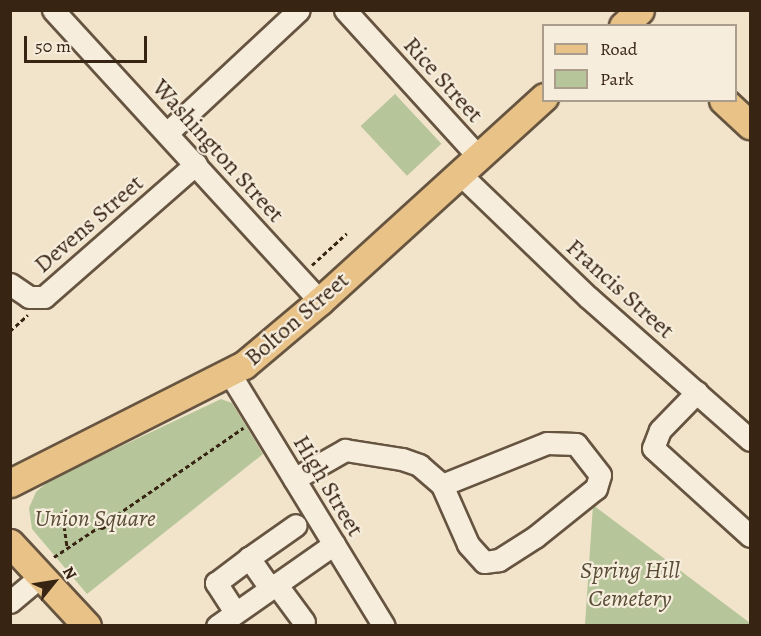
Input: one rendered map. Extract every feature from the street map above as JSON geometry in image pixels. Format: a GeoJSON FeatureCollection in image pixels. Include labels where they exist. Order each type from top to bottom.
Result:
{"type":"FeatureCollection","features":[{"type":"Feature","properties":{"kind":"main road","name":"Bolton Street"},"geometry":{"type":"LineString","coordinates":[[10,483],[230,374],[320,301],[542,98]]}},
{"type":"Feature","properties":{"kind":"main road"},"geometry":{"type":"LineString","coordinates":[[725,102],[750,124]]}},
{"type":"Feature","properties":{"kind":"main road"},"geometry":{"type":"LineString","coordinates":[[10,543],[47,566],[87,625]]}},
{"type":"Feature","properties":{"kind":"street","name":"Washington Street"},"geometry":{"type":"LineString","coordinates":[[53,10],[320,301]]}},
{"type":"Feature","properties":{"kind":"street"},"geometry":{"type":"LineString","coordinates":[[167,133],[299,10]]}},
{"type":"Feature","properties":{"kind":"street","name":"Rice Street"},"geometry":{"type":"LineString","coordinates":[[345,10],[469,165]]}},
{"type":"Feature","properties":{"kind":"street","name":"Devens Street"},"geometry":{"type":"LineString","coordinates":[[10,284],[29,297],[44,297],[196,164]]}},
{"type":"Feature","properties":{"kind":"street","name":"Francis Street"},"geometry":{"type":"LineString","coordinates":[[469,165],[588,297],[750,440]]}},
{"type":"Feature","properties":{"kind":"street","name":"High Street"},"geometry":{"type":"LineString","coordinates":[[230,374],[384,626]]}},
{"type":"Feature","properties":{"kind":"street"},"geometry":{"type":"LineString","coordinates":[[697,392],[660,430],[653,448],[750,536]]}},
{"type":"Feature","properties":{"kind":"street"},"geometry":{"type":"LineString","coordinates":[[294,479],[345,450],[402,459],[418,465],[442,485],[468,544],[484,562],[499,560],[535,537],[596,488],[600,475],[576,444],[547,443],[442,485]]}},
{"type":"Feature","properties":{"kind":"street"},"geometry":{"type":"LineString","coordinates":[[235,612],[216,583],[296,525]]}},
{"type":"Feature","properties":{"kind":"street"},"geometry":{"type":"LineString","coordinates":[[217,626],[334,544]]}},
{"type":"Feature","properties":{"kind":"street"},"geometry":{"type":"LineString","coordinates":[[249,558],[303,624]]}},
{"type":"Feature","properties":{"kind":"street"},"geometry":{"type":"LineString","coordinates":[[10,602],[47,566]]}},
{"type":"Feature","properties":{"kind":"path"},"geometry":{"type":"LineString","coordinates":[[312,265],[347,233]]}},
{"type":"Feature","properties":{"kind":"path"},"geometry":{"type":"LineString","coordinates":[[10,332],[29,313]]}},
{"type":"Feature","properties":{"kind":"path"},"geometry":{"type":"LineString","coordinates":[[47,566],[67,548],[99,526],[100,522],[105,523],[235,434]]}},
{"type":"Feature","properties":{"kind":"path"},"geometry":{"type":"LineString","coordinates":[[62,511],[67,548]]}},
{"type":"Feature","properties":{"kind":"green space"},"geometry":{"type":"Polygon","coordinates":[[[395,94],[441,144],[407,176],[361,126],[395,94]]]}},
{"type":"Feature","properties":{"kind":"green space","name":"Union Square"},"geometry":{"type":"Polygon","coordinates":[[[221,399],[232,403],[263,454],[87,594],[32,529],[29,508],[36,492],[50,480],[221,399]]]}},
{"type":"Feature","properties":{"kind":"green space","name":"Spring Hill Cemetery"},"geometry":{"type":"Polygon","coordinates":[[[593,505],[750,623],[750,625],[585,625],[593,505]]]}}]}
